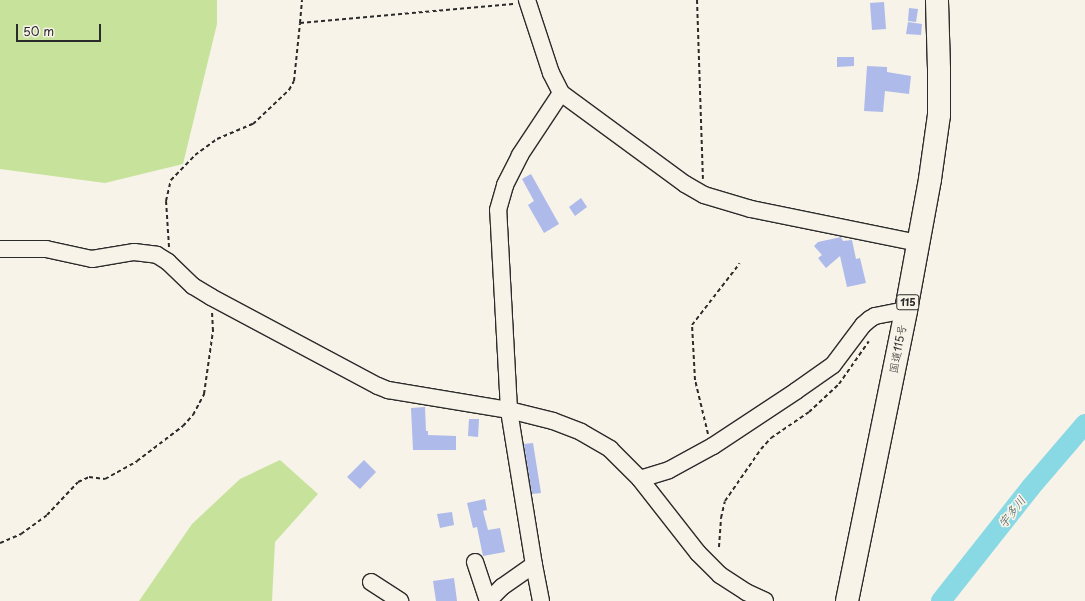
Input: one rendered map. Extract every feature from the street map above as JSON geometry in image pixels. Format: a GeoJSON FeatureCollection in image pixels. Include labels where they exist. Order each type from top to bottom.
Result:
{"type":"FeatureCollection","features":[{"type":"Feature","properties":{"kind":"highway","name":"国道115号"},"geometry":{"type":"LineString","coordinates":[[847,601],[906,310],[930,179],[939,115],[940,69],[937,0]]}},
{"type":"Feature","properties":{"kind":"street"},"geometry":{"type":"LineString","coordinates":[[527,1],[551,73],[561,93],[685,184],[704,195],[751,209],[918,244]]}},
{"type":"Feature","properties":{"kind":"street"},"geometry":{"type":"LineString","coordinates":[[541,601],[510,410],[498,210],[505,185],[520,155],[561,93]]}},
{"type":"Feature","properties":{"kind":"street"},"geometry":{"type":"LineString","coordinates":[[0,249],[46,249],[92,260],[134,252],[146,252],[168,262],[193,286],[211,297],[388,390],[510,410],[553,421],[581,432],[610,449],[640,479],[698,553],[720,575],[746,592],[765,601]]}},
{"type":"Feature","properties":{"kind":"street"},"geometry":{"type":"LineString","coordinates":[[640,479],[669,470],[713,446],[833,365],[862,325],[870,319],[875,316],[906,310]]}},
{"type":"Feature","properties":{"kind":"street"},"geometry":{"type":"LineString","coordinates":[[475,562],[488,601],[502,587],[534,565]]}},
{"type":"Feature","properties":{"kind":"street"},"geometry":{"type":"LineString","coordinates":[[370,582],[400,601]]}},
{"type":"Feature","properties":{"kind":"path"},"geometry":{"type":"LineString","coordinates":[[168,262],[169,244],[166,201],[171,180],[195,155],[216,140],[254,124],[289,90],[294,80],[302,0]]}},
{"type":"Feature","properties":{"kind":"path"},"geometry":{"type":"LineString","coordinates":[[697,0],[704,195]]}},
{"type":"Feature","properties":{"kind":"path"},"geometry":{"type":"LineString","coordinates":[[300,23],[527,1]]}},
{"type":"Feature","properties":{"kind":"path"},"geometry":{"type":"LineString","coordinates":[[713,446],[705,428],[695,380],[691,330],[695,319],[740,262]]}},
{"type":"Feature","properties":{"kind":"path"},"geometry":{"type":"LineString","coordinates":[[0,543],[21,534],[47,515],[78,482],[89,477],[105,479],[137,461],[183,426],[194,414],[204,394],[210,354],[213,331],[211,297]]}},
{"type":"Feature","properties":{"kind":"path"},"geometry":{"type":"LineString","coordinates":[[719,547],[721,518],[725,501],[746,473],[760,449],[771,438],[809,412],[839,384],[868,344],[870,335],[870,319]]}},
{"type":"Feature","properties":{"kind":"green space"},"geometry":{"type":"Polygon","coordinates":[[[0,0],[217,0],[217,24],[183,164],[105,183],[0,169],[0,0]]]}},
{"type":"Feature","properties":{"kind":"green space"},"geometry":{"type":"Polygon","coordinates":[[[280,460],[318,494],[275,542],[272,601],[139,601],[192,524],[240,479],[280,460]]]}},
{"type":"Feature","properties":{"kind":"building"},"geometry":{"type":"Polygon","coordinates":[[[884,2],[886,29],[872,30],[870,3],[884,2]]]}},
{"type":"Feature","properties":{"kind":"building"},"geometry":{"type":"Polygon","coordinates":[[[909,8],[918,9],[916,22],[908,21],[909,8]]]}},
{"type":"Feature","properties":{"kind":"building"},"geometry":{"type":"Polygon","coordinates":[[[908,22],[922,24],[921,35],[906,34],[908,22]]]}},
{"type":"Feature","properties":{"kind":"building"},"geometry":{"type":"Polygon","coordinates":[[[837,57],[854,57],[854,66],[837,67],[837,57]]]}},
{"type":"Feature","properties":{"kind":"building"},"geometry":{"type":"Polygon","coordinates":[[[867,66],[887,67],[887,72],[911,76],[909,94],[885,91],[883,112],[864,111],[867,66]]]}},
{"type":"Feature","properties":{"kind":"building"},"geometry":{"type":"Polygon","coordinates":[[[531,174],[559,224],[544,233],[528,205],[534,201],[522,179],[531,174]]]}},
{"type":"Feature","properties":{"kind":"building"},"geometry":{"type":"Polygon","coordinates":[[[581,198],[587,207],[575,216],[569,207],[581,198]]]}},
{"type":"Feature","properties":{"kind":"building"},"geometry":{"type":"Polygon","coordinates":[[[841,237],[843,241],[852,240],[856,259],[860,258],[866,283],[847,287],[840,256],[826,268],[818,258],[822,255],[814,246],[818,242],[841,237]]]}},
{"type":"Feature","properties":{"kind":"building"},"geometry":{"type":"Polygon","coordinates":[[[425,407],[426,431],[428,431],[428,435],[456,436],[456,450],[413,450],[411,408],[425,407]]]}},
{"type":"Feature","properties":{"kind":"building"},"geometry":{"type":"Polygon","coordinates":[[[469,419],[479,419],[478,437],[468,436],[469,419]]]}},
{"type":"Feature","properties":{"kind":"building"},"geometry":{"type":"Polygon","coordinates":[[[533,443],[541,493],[532,494],[524,444],[533,443]]]}},
{"type":"Feature","properties":{"kind":"building"},"geometry":{"type":"Polygon","coordinates":[[[364,460],[376,472],[360,489],[347,477],[364,460]]]}},
{"type":"Feature","properties":{"kind":"building"},"geometry":{"type":"Polygon","coordinates":[[[485,499],[487,510],[483,511],[488,530],[500,528],[505,552],[483,556],[477,527],[473,528],[467,503],[485,499]]]}},
{"type":"Feature","properties":{"kind":"building"},"geometry":{"type":"Polygon","coordinates":[[[452,512],[454,525],[440,528],[437,514],[452,512]]]}},
{"type":"Feature","properties":{"kind":"building"},"geometry":{"type":"Polygon","coordinates":[[[454,578],[457,601],[436,601],[433,581],[454,578]]]}},
{"type":"Feature","properties":{"kind":"waterway","name":"宇多川"},"geometry":{"type":"LineString","coordinates":[[941,601],[1031,487],[1085,424]]}}]}
